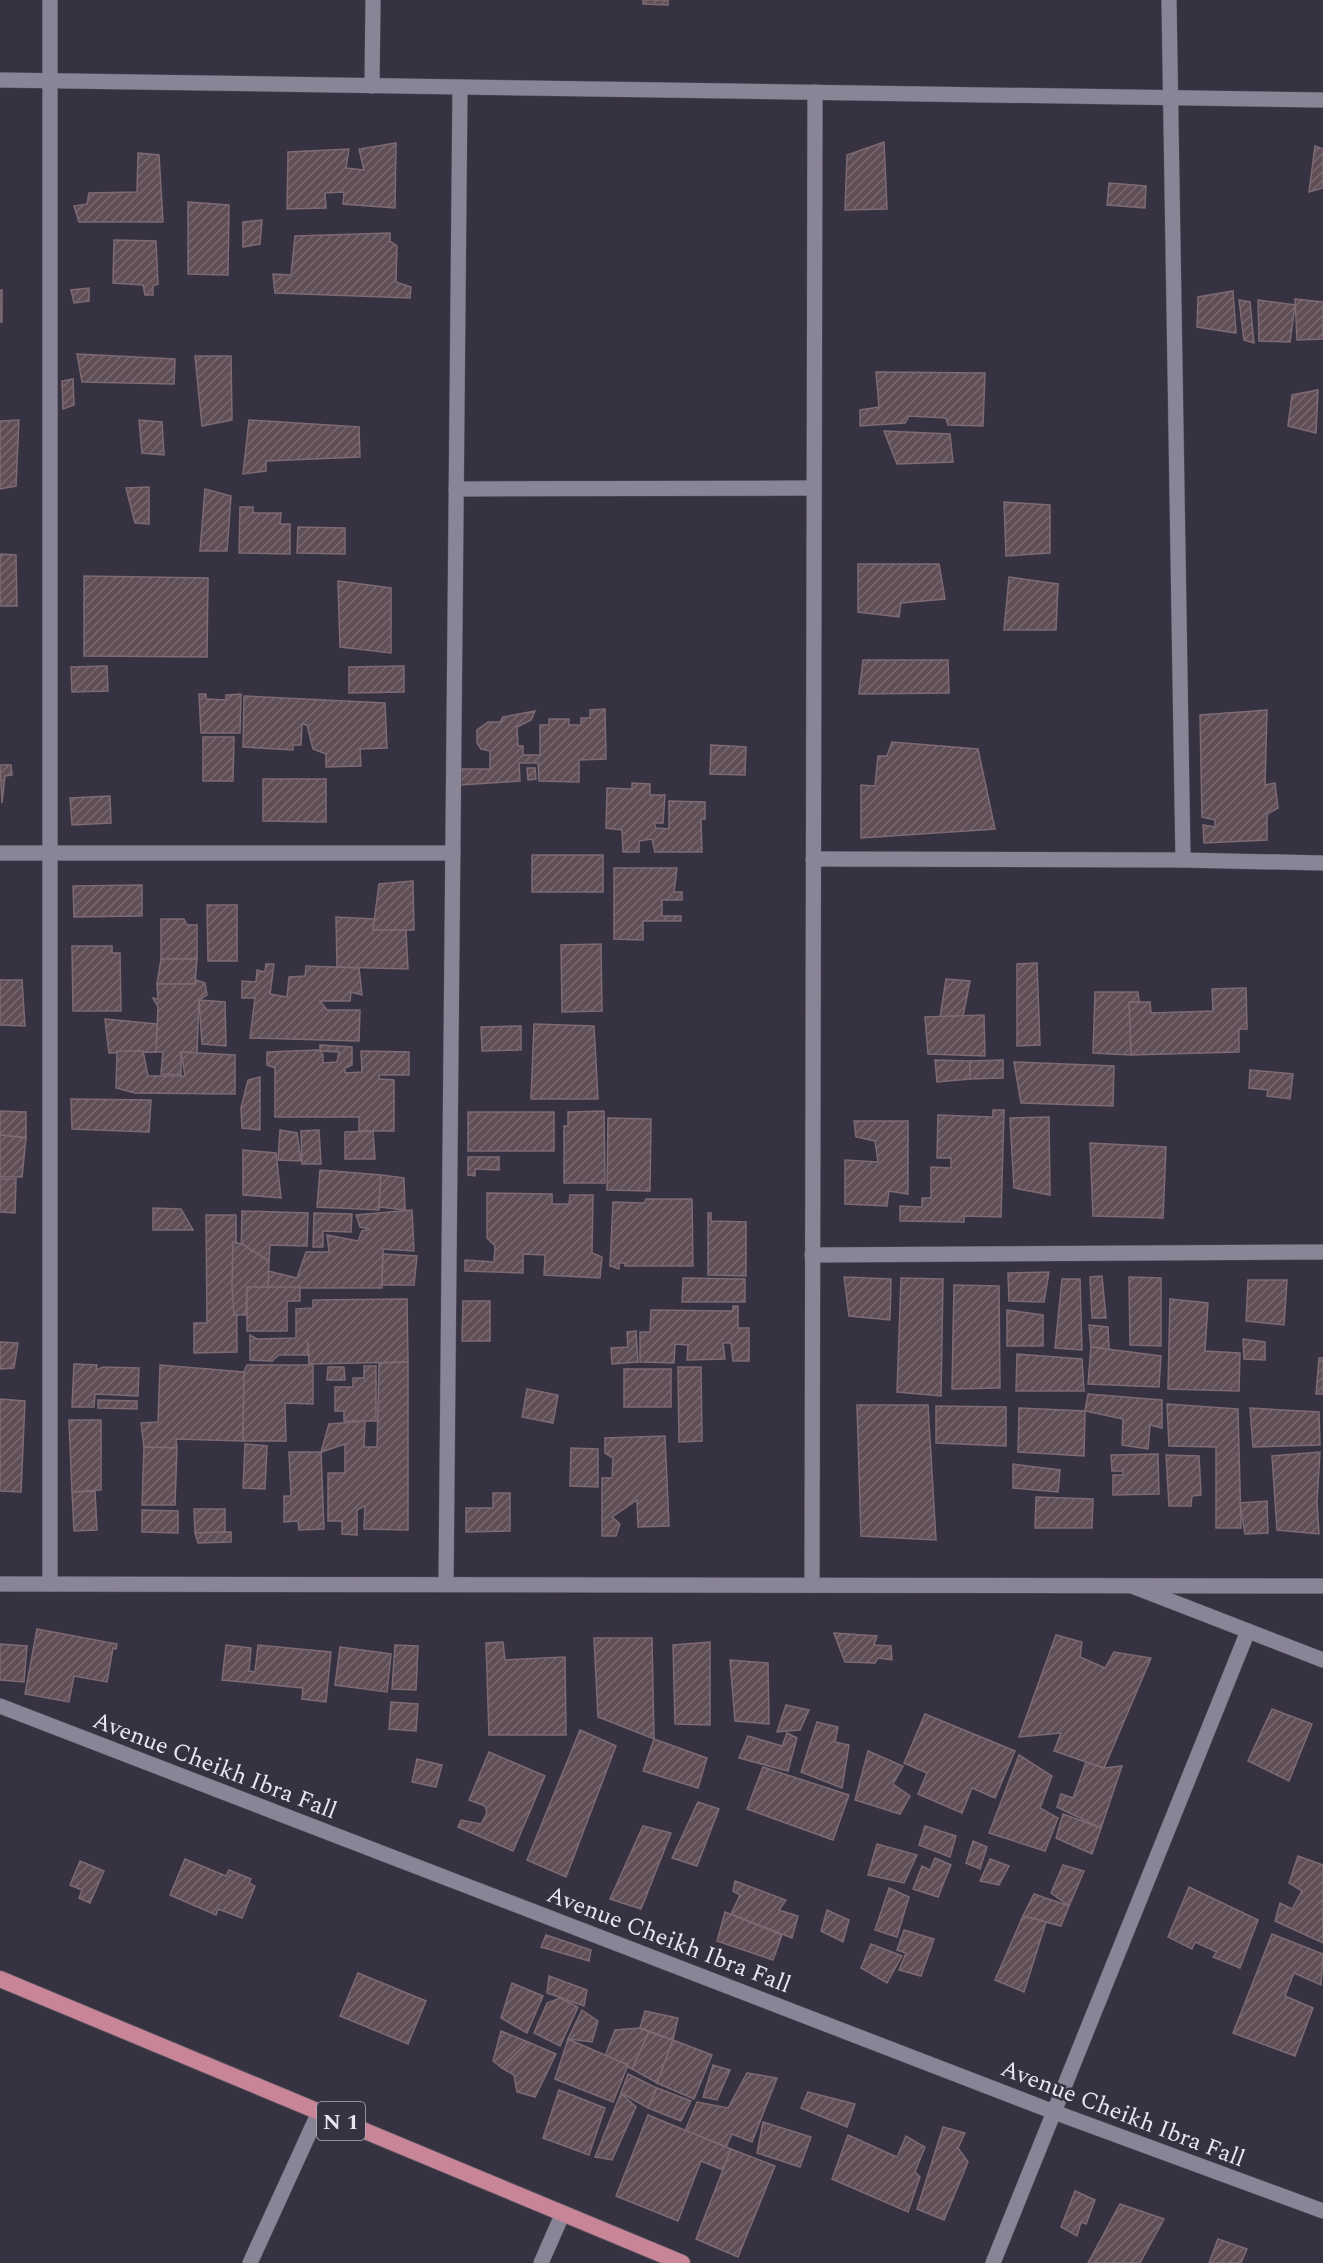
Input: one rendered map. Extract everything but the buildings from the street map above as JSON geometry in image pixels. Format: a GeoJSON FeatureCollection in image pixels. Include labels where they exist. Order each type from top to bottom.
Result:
{"type":"FeatureCollection","features":[{"type":"Feature","properties":{"kind":"highway","name":"N 1"},"geometry":{"type":"LineString","coordinates":[[0,1979],[682,2263]]}},
{"type":"Feature","properties":{"kind":"street"},"geometry":{"type":"LineString","coordinates":[[50,0],[50,1584]]}},
{"type":"Feature","properties":{"kind":"street"},"geometry":{"type":"LineString","coordinates":[[372,86],[373,0]]}},
{"type":"Feature","properties":{"kind":"street"},"geometry":{"type":"LineString","coordinates":[[1169,0],[1183,860]]}},
{"type":"Feature","properties":{"kind":"street"},"geometry":{"type":"LineString","coordinates":[[0,80],[1323,100]]}},
{"type":"Feature","properties":{"kind":"street"},"geometry":{"type":"LineString","coordinates":[[446,1584],[460,87]]}},
{"type":"Feature","properties":{"kind":"street"},"geometry":{"type":"LineString","coordinates":[[812,1585],[815,92]]}},
{"type":"Feature","properties":{"kind":"street"},"geometry":{"type":"LineString","coordinates":[[456,489],[814,489]]}},
{"type":"Feature","properties":{"kind":"street"},"geometry":{"type":"LineString","coordinates":[[0,853],[453,853]]}},
{"type":"Feature","properties":{"kind":"street"},"geometry":{"type":"LineString","coordinates":[[813,859],[1183,860],[1323,863]]}},
{"type":"Feature","properties":{"kind":"street"},"geometry":{"type":"LineString","coordinates":[[812,1255],[1323,1252]]}},
{"type":"Feature","properties":{"kind":"street"},"geometry":{"type":"LineString","coordinates":[[0,1584],[1323,1586]]}},
{"type":"Feature","properties":{"kind":"street"},"geometry":{"type":"LineString","coordinates":[[1129,1585],[1323,1660]]}},
{"type":"Feature","properties":{"kind":"street"},"geometry":{"type":"LineString","coordinates":[[993,2263],[1248,1631]]}},
{"type":"Feature","properties":{"kind":"street","name":"Avenue Cheikh Ibra Fall"},"geometry":{"type":"LineString","coordinates":[[0,1706],[1054,2112],[1323,2211]]}},
{"type":"Feature","properties":{"kind":"street"},"geometry":{"type":"LineString","coordinates":[[250,2263],[320,2112]]}},
{"type":"Feature","properties":{"kind":"street"},"geometry":{"type":"LineString","coordinates":[[541,2263],[563,2213]]}}]}
